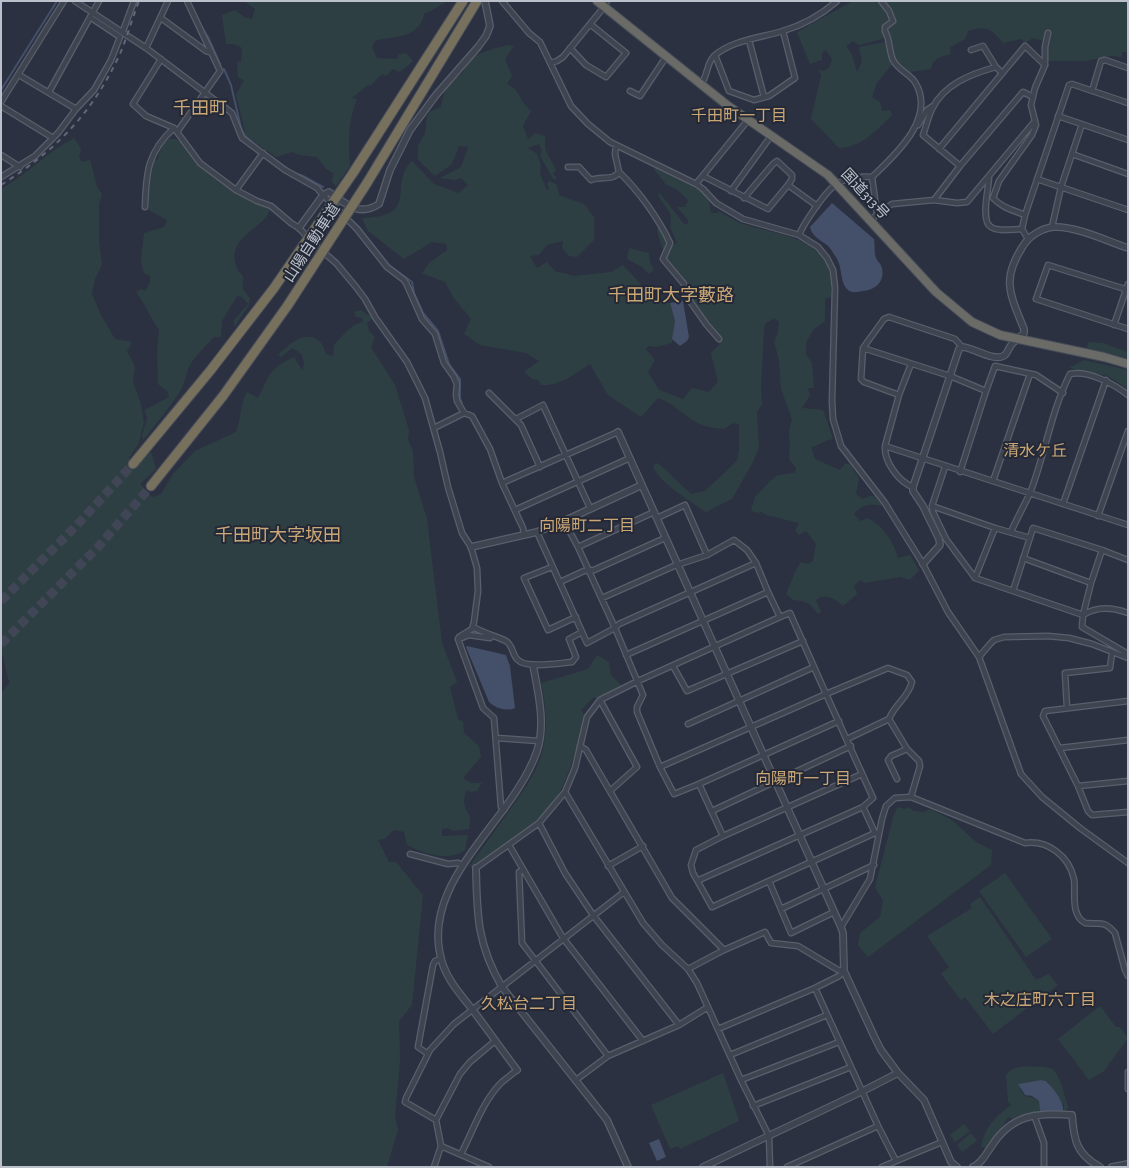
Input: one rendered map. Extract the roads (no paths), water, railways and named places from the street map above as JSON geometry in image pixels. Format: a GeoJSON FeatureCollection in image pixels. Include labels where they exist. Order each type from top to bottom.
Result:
{"type":"FeatureCollection","features":[{"type":"Feature","properties":{"kind":"highway","name":"山陽自動車道"},"geometry":{"type":"LineString","coordinates":[[133,464],[210,371],[274,288],[353,173],[463,1]]}},
{"type":"Feature","properties":{"kind":"highway","name":"国道313号"},"geometry":{"type":"LineString","coordinates":[[597,1],[606,4],[666,57],[748,120],[819,168],[837,184],[936,292],[962,315],[982,327],[1000,334],[1128,364]]}},
{"type":"Feature","properties":{"kind":"highway","name":"山陽自動車道"},"geometry":{"type":"LineString","coordinates":[[151,486],[223,396],[288,305],[367,183],[475,5]]}},
{"type":"Feature","properties":{"kind":"street"},"geometry":{"type":"LineString","coordinates":[[1,102],[64,1]]}},
{"type":"Feature","properties":{"kind":"street"},"geometry":{"type":"LineString","coordinates":[[1,177],[35,156],[54,138],[76,109],[94,90],[111,60],[120,37],[75,1]]}},
{"type":"Feature","properties":{"kind":"street"},"geometry":{"type":"LineString","coordinates":[[49,92],[99,1]]}},
{"type":"Feature","properties":{"kind":"street"},"geometry":{"type":"LineString","coordinates":[[123,31],[134,1]]}},
{"type":"Feature","properties":{"kind":"street"},"geometry":{"type":"LineString","coordinates":[[146,48],[168,1]]}},
{"type":"Feature","properties":{"kind":"street"},"geometry":{"type":"LineString","coordinates":[[145,207],[149,162],[156,148],[163,137],[176,130],[206,93],[220,71],[187,1]]}},
{"type":"Feature","properties":{"kind":"street"},"geometry":{"type":"LineString","coordinates":[[299,228],[322,195],[329,192],[358,210],[368,210],[379,204],[390,170],[410,130],[436,95],[486,36],[490,26],[485,1]]}},
{"type":"Feature","properties":{"kind":"street"},"geometry":{"type":"LineString","coordinates":[[502,1],[529,33],[540,42],[571,106],[588,124],[610,142],[696,184],[716,203],[743,219],[799,235],[818,247],[827,258],[833,270],[835,288],[833,419],[841,446],[885,503],[922,564],[948,612],[979,657],[1021,774],[1042,798],[1128,862]]}},
{"type":"Feature","properties":{"kind":"street"},"geometry":{"type":"LineString","coordinates":[[701,84],[705,78],[709,62],[715,55],[734,44],[783,31],[819,15],[837,1]]}},
{"type":"Feature","properties":{"kind":"street"},"geometry":{"type":"LineString","coordinates":[[881,1],[889,11],[893,21],[885,27],[885,31],[894,63],[915,81],[921,99],[916,126]]}},
{"type":"Feature","properties":{"kind":"street"},"geometry":{"type":"LineString","coordinates":[[550,63],[557,61],[570,48],[606,4]]}},
{"type":"Feature","properties":{"kind":"street"},"geometry":{"type":"LineString","coordinates":[[92,14],[123,31],[232,113],[242,138],[285,170],[317,188],[357,229],[387,267],[404,280],[422,319],[435,334],[444,363],[454,377],[457,384],[457,401],[464,413],[472,416],[490,449],[524,534]]}},
{"type":"Feature","properties":{"kind":"street"},"geometry":{"type":"LineString","coordinates":[[161,18],[210,52]]}},
{"type":"Feature","properties":{"kind":"street"},"geometry":{"type":"LineString","coordinates":[[570,48],[586,65],[606,77],[626,54],[590,24]]}},
{"type":"Feature","properties":{"kind":"street"},"geometry":{"type":"LineString","coordinates":[[715,55],[730,91],[754,100],[769,96],[795,78],[783,31]]}},
{"type":"Feature","properties":{"kind":"street"},"geometry":{"type":"LineString","coordinates":[[1025,215],[1004,207],[994,198],[994,194],[999,181],[1032,135],[1036,125],[1031,105],[1045,65],[1044,47],[1048,33]]}},
{"type":"Feature","properties":{"kind":"street"},"geometry":{"type":"LineString","coordinates":[[749,40],[764,97]]}},
{"type":"Feature","properties":{"kind":"street"},"geometry":{"type":"LineString","coordinates":[[971,50],[983,46],[1002,73]]}},
{"type":"Feature","properties":{"kind":"street"},"geometry":{"type":"LineString","coordinates":[[939,149],[1025,46],[1045,65]]}},
{"type":"Feature","properties":{"kind":"street"},"geometry":{"type":"LineString","coordinates":[[630,91],[640,96],[666,57]]}},
{"type":"Feature","properties":{"kind":"street"},"geometry":{"type":"LineString","coordinates":[[161,59],[132,104],[146,116],[176,130],[200,163],[236,190],[257,201],[272,206],[299,228],[336,263],[356,287],[407,362],[425,398],[462,533],[471,547],[477,568],[478,590],[473,627],[458,639]]}},
{"type":"Feature","properties":{"kind":"street"},"geometry":{"type":"LineString","coordinates":[[1092,91],[1101,62],[1105,60],[1128,68]]}},
{"type":"Feature","properties":{"kind":"street"},"geometry":{"type":"LineString","coordinates":[[799,235],[817,206],[837,184],[852,178],[872,177],[890,160],[919,124],[927,110],[962,79],[996,67]]}},
{"type":"Feature","properties":{"kind":"street"},"geometry":{"type":"LineString","coordinates":[[19,75],[76,109]]}},
{"type":"Feature","properties":{"kind":"street"},"geometry":{"type":"LineString","coordinates":[[1028,239],[1022,229],[1025,215],[1069,85],[1072,84],[1128,103]]}},
{"type":"Feature","properties":{"kind":"street"},"geometry":{"type":"LineString","coordinates":[[934,200],[960,166],[1023,92],[1033,97]]}},
{"type":"Feature","properties":{"kind":"street"},"geometry":{"type":"LineString","coordinates":[[934,105],[923,135],[960,166]]}},
{"type":"Feature","properties":{"kind":"street"},"geometry":{"type":"LineString","coordinates":[[1,106],[54,138]]}},
{"type":"Feature","properties":{"kind":"street"},"geometry":{"type":"LineString","coordinates":[[1058,116],[1128,140]]}},
{"type":"Feature","properties":{"kind":"street"},"geometry":{"type":"LineString","coordinates":[[696,184],[748,120]]}},
{"type":"Feature","properties":{"kind":"street"},"geometry":{"type":"LineString","coordinates":[[870,220],[892,204],[934,200],[957,203],[967,202],[1035,120]]}},
{"type":"Feature","properties":{"kind":"street"},"geometry":{"type":"LineString","coordinates":[[1052,227],[1061,187],[1082,124]]}},
{"type":"Feature","properties":{"kind":"street"},"geometry":{"type":"LineString","coordinates":[[731,192],[771,136]]}},
{"type":"Feature","properties":{"kind":"street"},"geometry":{"type":"LineString","coordinates":[[616,145],[615,154],[620,172],[662,225],[670,243],[663,259],[684,284],[685,294],[719,339]]}},
{"type":"Feature","properties":{"kind":"street"},"geometry":{"type":"LineString","coordinates":[[236,190],[263,153]]}},
{"type":"Feature","properties":{"kind":"street"},"geometry":{"type":"LineString","coordinates":[[1072,154],[1128,174]]}},
{"type":"Feature","properties":{"kind":"street"},"geometry":{"type":"LineString","coordinates":[[1,155],[20,166]]}},
{"type":"Feature","properties":{"kind":"street"},"geometry":{"type":"LineString","coordinates":[[703,176],[731,192],[744,198],[768,209],[788,185],[792,175],[777,161],[744,198]]}},
{"type":"Feature","properties":{"kind":"street"},"geometry":{"type":"LineString","coordinates":[[568,167],[579,167],[591,180],[599,177],[610,178],[617,176],[620,172]]}},
{"type":"Feature","properties":{"kind":"street"},"geometry":{"type":"LineString","coordinates":[[989,176],[985,203],[987,223],[991,228],[1022,229]]}},
{"type":"Feature","properties":{"kind":"street"},"geometry":{"type":"LineString","coordinates":[[872,177],[877,214]]}},
{"type":"Feature","properties":{"kind":"street"},"geometry":{"type":"LineString","coordinates":[[1037,179],[1128,210]]}},
{"type":"Feature","properties":{"kind":"street"},"geometry":{"type":"LineString","coordinates":[[788,185],[817,206]]}},
{"type":"Feature","properties":{"kind":"street"},"geometry":{"type":"LineString","coordinates":[[922,564],[940,545],[923,506],[913,491],[913,487],[959,349],[969,347],[998,357],[1005,355],[1024,332],[1012,299],[1010,271],[1028,239],[1039,231],[1052,227],[1075,230],[1128,248]]}},
{"type":"Feature","properties":{"kind":"street"},"geometry":{"type":"LineString","coordinates":[[1114,325],[1127,288],[1048,265],[1036,299],[1114,325],[1128,329]]}},
{"type":"Feature","properties":{"kind":"street"},"geometry":{"type":"LineString","coordinates":[[899,395],[864,382],[861,379],[863,348],[884,319],[889,318],[955,339],[962,347]]}},
{"type":"Feature","properties":{"kind":"street"},"geometry":{"type":"LineString","coordinates":[[863,348],[950,376],[986,391]]}},
{"type":"Feature","properties":{"kind":"street"},"geometry":{"type":"LineString","coordinates":[[911,364],[899,395],[884,454],[905,484],[913,487]]}},
{"type":"Feature","properties":{"kind":"street"},"geometry":{"type":"LineString","coordinates":[[960,472],[995,366],[1036,375],[1063,393]]}},
{"type":"Feature","properties":{"kind":"street"},"geometry":{"type":"LineString","coordinates":[[1011,532],[1029,494],[1070,374],[1076,373],[1106,380],[1128,395]]}},
{"type":"Feature","properties":{"kind":"street"},"geometry":{"type":"LineString","coordinates":[[993,481],[1030,374]]}},
{"type":"Feature","properties":{"kind":"street"},"geometry":{"type":"LineString","coordinates":[[1063,504],[1106,380]]}},
{"type":"Feature","properties":{"kind":"street"},"geometry":{"type":"LineString","coordinates":[[489,393],[521,425],[540,467]]}},
{"type":"Feature","properties":{"kind":"street"},"geometry":{"type":"LineString","coordinates":[[516,419],[543,404],[590,508]]}},
{"type":"Feature","properties":{"kind":"street"},"geometry":{"type":"LineString","coordinates":[[434,428],[464,413]]}},
{"type":"Feature","properties":{"kind":"street"},"geometry":{"type":"LineString","coordinates":[[1098,516],[1128,431]]}},
{"type":"Feature","properties":{"kind":"street"},"geometry":{"type":"LineString","coordinates":[[502,483],[618,432],[841,927],[843,933],[844,971],[878,1043],[898,1073],[924,1100],[951,1162],[958,1167]]}},
{"type":"Feature","properties":{"kind":"street"},"geometry":{"type":"LineString","coordinates":[[885,446],[960,472],[1128,525]]}},
{"type":"Feature","properties":{"kind":"street"},"geometry":{"type":"LineString","coordinates":[[515,510],[630,458]]}},
{"type":"Feature","properties":{"kind":"street"},"geometry":{"type":"LineString","coordinates":[[945,467],[932,506],[933,512],[946,539],[975,578],[1083,615]]}},
{"type":"Feature","properties":{"kind":"street"},"geometry":{"type":"LineString","coordinates":[[471,547],[537,532],[642,485]]}},
{"type":"Feature","properties":{"kind":"street"},"geometry":{"type":"LineString","coordinates":[[657,518],[685,506],[707,554]]}},
{"type":"Feature","properties":{"kind":"street"},"geometry":{"type":"LineString","coordinates":[[932,506],[1030,538]]}},
{"type":"Feature","properties":{"kind":"street"},"geometry":{"type":"LineString","coordinates":[[578,547],[654,512]]}},
{"type":"Feature","properties":{"kind":"street"},"geometry":{"type":"LineString","coordinates":[[564,521],[590,570],[638,681],[643,695],[637,707],[637,712],[660,767],[674,794],[838,721]]}},
{"type":"Feature","properties":{"kind":"street"},"geometry":{"type":"LineString","coordinates":[[975,578],[995,528]]}},
{"type":"Feature","properties":{"kind":"street"},"geometry":{"type":"LineString","coordinates":[[1012,591],[1033,528],[1128,560]]}},
{"type":"Feature","properties":{"kind":"street"},"geometry":{"type":"LineString","coordinates":[[537,532],[587,643],[619,624],[756,563]]}},
{"type":"Feature","properties":{"kind":"street"},"geometry":{"type":"LineString","coordinates":[[560,582],[666,538]]}},
{"type":"Feature","properties":{"kind":"street"},"geometry":{"type":"LineString","coordinates":[[602,598],[674,566],[679,566],[707,554],[734,540],[747,550],[756,563],[780,617]]}},
{"type":"Feature","properties":{"kind":"street"},"geometry":{"type":"LineString","coordinates":[[1102,550],[1091,583],[1082,627],[1128,654]]}},
{"type":"Feature","properties":{"kind":"street"},"geometry":{"type":"LineString","coordinates":[[1023,558],[1091,583]]}},
{"type":"Feature","properties":{"kind":"street"},"geometry":{"type":"LineString","coordinates":[[552,567],[524,578],[548,630],[576,617]]}},
{"type":"Feature","properties":{"kind":"street"},"geometry":{"type":"LineString","coordinates":[[626,655],[768,592]]}},
{"type":"Feature","properties":{"kind":"street"},"geometry":{"type":"LineString","coordinates":[[1083,615],[1092,609],[1114,608],[1128,614]]}},
{"type":"Feature","properties":{"kind":"street"},"geometry":{"type":"LineString","coordinates":[[628,1167],[607,1120],[502,987],[492,970],[480,938],[476,868],[539,823],[565,792],[575,768],[587,717],[600,700],[790,613],[873,798],[863,807],[699,880]]}},
{"type":"Feature","properties":{"kind":"street"},"geometry":{"type":"LineString","coordinates":[[473,627],[506,641],[511,645],[517,660],[533,665],[572,662],[576,658],[569,639],[582,632]]}},
{"type":"Feature","properties":{"kind":"street"},"geometry":{"type":"LineString","coordinates":[[458,639],[469,635],[490,638],[492,636]]}},
{"type":"Feature","properties":{"kind":"street"},"geometry":{"type":"LineString","coordinates":[[979,657],[994,640],[1004,637],[1048,636],[1069,638],[1092,644],[1128,658]]}},
{"type":"Feature","properties":{"kind":"street"},"geometry":{"type":"LineString","coordinates":[[458,639],[483,708],[494,718],[501,807],[504,810]]}},
{"type":"Feature","properties":{"kind":"street"},"geometry":{"type":"LineString","coordinates":[[674,666],[687,691],[803,641]]}},
{"type":"Feature","properties":{"kind":"street"},"geometry":{"type":"LineString","coordinates":[[1067,708],[1065,672],[1110,668],[1112,653]]}},
{"type":"Feature","properties":{"kind":"street"},"geometry":{"type":"LineString","coordinates":[[461,1154],[495,1090],[517,1070],[448,977],[441,959],[438,932],[443,904],[451,883],[524,780],[537,751],[540,714],[533,665]]}},
{"type":"Feature","properties":{"kind":"street"},"geometry":{"type":"LineString","coordinates":[[688,724],[814,667]]}},
{"type":"Feature","properties":{"kind":"street"},"geometry":{"type":"LineString","coordinates":[[660,767],[888,668],[907,675],[912,682],[909,694],[892,711],[889,719],[847,739]]}},
{"type":"Feature","properties":{"kind":"street"},"geometry":{"type":"LineString","coordinates":[[600,700],[637,767],[610,792]]}},
{"type":"Feature","properties":{"kind":"street"},"geometry":{"type":"LineString","coordinates":[[1128,700],[1045,711],[1043,716],[1060,748],[1088,811],[1092,815],[1128,812]]}},
{"type":"Feature","properties":{"kind":"street"},"geometry":{"type":"LineString","coordinates":[[889,719],[907,749],[919,761],[920,766],[911,797]]}},
{"type":"Feature","properties":{"kind":"street"},"geometry":{"type":"LineString","coordinates":[[497,738],[539,741]]}},
{"type":"Feature","properties":{"kind":"street"},"geometry":{"type":"LineString","coordinates":[[1060,748],[1128,740]]}},
{"type":"Feature","properties":{"kind":"street"},"geometry":{"type":"LineString","coordinates":[[580,746],[586,750],[672,898],[724,950]]}},
{"type":"Feature","properties":{"kind":"street"},"geometry":{"type":"LineString","coordinates":[[712,810],[851,746]]}},
{"type":"Feature","properties":{"kind":"street"},"geometry":{"type":"LineString","coordinates":[[897,779],[888,760],[891,756],[907,749]]}},
{"type":"Feature","properties":{"kind":"street"},"geometry":{"type":"LineString","coordinates":[[862,774],[696,850],[691,865],[712,907],[811,861],[877,834]]}},
{"type":"Feature","properties":{"kind":"street"},"geometry":{"type":"LineString","coordinates":[[1078,786],[1128,781]]}},
{"type":"Feature","properties":{"kind":"street"},"geometry":{"type":"LineString","coordinates":[[699,784],[723,836]]}},
{"type":"Feature","properties":{"kind":"street"},"geometry":{"type":"LineString","coordinates":[[565,792],[608,866],[652,935],[688,969],[698,983],[753,1106],[769,1136],[770,1167]]}},
{"type":"Feature","properties":{"kind":"street"},"geometry":{"type":"LineString","coordinates":[[841,927],[866,888],[874,865],[877,834],[886,806],[895,798],[911,797],[1025,843],[1037,842],[1047,845],[1056,851],[1072,873],[1075,904],[1080,918],[1085,923],[1100,922],[1112,928],[1116,933],[1124,970],[1128,976]]}},
{"type":"Feature","properties":{"kind":"street"},"geometry":{"type":"LineString","coordinates":[[863,807],[877,834]]}},
{"type":"Feature","properties":{"kind":"street"},"geometry":{"type":"LineString","coordinates":[[539,823],[565,874],[593,915],[679,1025]]}},
{"type":"Feature","properties":{"kind":"street"},"geometry":{"type":"LineString","coordinates":[[508,845],[563,938],[643,1041]]}},
{"type":"Feature","properties":{"kind":"street"},"geometry":{"type":"LineString","coordinates":[[608,866],[643,846]]}},
{"type":"Feature","properties":{"kind":"street"},"geometry":{"type":"LineString","coordinates":[[410,854],[448,864],[458,863],[463,865]]}},
{"type":"Feature","properties":{"kind":"street"},"geometry":{"type":"LineString","coordinates":[[780,909],[874,865]]}},
{"type":"Feature","properties":{"kind":"street"},"geometry":{"type":"LineString","coordinates":[[523,870],[518,872],[522,943],[608,1056]]}},
{"type":"Feature","properties":{"kind":"street"},"geometry":{"type":"LineString","coordinates":[[769,881],[792,932],[834,912]]}},
{"type":"Feature","properties":{"kind":"street"},"geometry":{"type":"LineString","coordinates":[[436,1120],[405,1102],[428,1054],[444,1033],[624,892]]}},
{"type":"Feature","properties":{"kind":"street"},"geometry":{"type":"LineString","coordinates":[[688,969],[724,950],[765,932],[771,943],[798,946],[838,970],[844,971]]}},
{"type":"Feature","properties":{"kind":"street"},"geometry":{"type":"LineString","coordinates":[[428,1054],[418,1047],[433,964],[441,959]]}},
{"type":"Feature","properties":{"kind":"street"},"geometry":{"type":"LineString","coordinates":[[718,1029],[815,988],[839,976],[844,971]]}},
{"type":"Feature","properties":{"kind":"street"},"geometry":{"type":"LineString","coordinates":[[815,988],[896,1161]]}},
{"type":"Feature","properties":{"kind":"street"},"geometry":{"type":"LineString","coordinates":[[576,1080],[608,1056],[679,1025],[708,1007]]}},
{"type":"Feature","properties":{"kind":"street"},"geometry":{"type":"LineString","coordinates":[[730,1055],[827,1015]]}},
{"type":"Feature","properties":{"kind":"street"},"geometry":{"type":"LineString","coordinates":[[434,1167],[441,1146],[436,1120],[460,1074],[470,1062],[495,1041]]}},
{"type":"Feature","properties":{"kind":"street"},"geometry":{"type":"LineString","coordinates":[[741,1080],[839,1042]]}},
{"type":"Feature","properties":{"kind":"street"},"geometry":{"type":"LineString","coordinates":[[753,1106],[852,1066]]}},
{"type":"Feature","properties":{"kind":"street"},"geometry":{"type":"LineString","coordinates":[[1128,1072],[1128,1089]]}},
{"type":"Feature","properties":{"kind":"street"},"geometry":{"type":"LineString","coordinates":[[703,1167],[898,1073]]}},
{"type":"Feature","properties":{"kind":"street"},"geometry":{"type":"LineString","coordinates":[[973,1167],[981,1162],[1003,1132],[1017,1121],[1046,1113],[1072,1115],[1076,1144],[1085,1158],[1100,1167]]}},
{"type":"Feature","properties":{"kind":"street"},"geometry":{"type":"LineString","coordinates":[[1034,1115],[1044,1143],[1044,1167]]}},
{"type":"Feature","properties":{"kind":"street"},"geometry":{"type":"LineString","coordinates":[[787,1167],[878,1126]]}},
{"type":"Feature","properties":{"kind":"street"},"geometry":{"type":"LineString","coordinates":[[882,1167],[942,1142]]}},
{"type":"Feature","properties":{"kind":"street"},"geometry":{"type":"LineString","coordinates":[[441,1146],[490,1167]]}},
{"type":"Feature","properties":{"kind":"street"},"geometry":{"type":"LineString","coordinates":[[1112,1167],[1128,1164]]}},
{"type":"Feature","properties":{"kind":"water"},"geometry":{"type":"Polygon","coordinates":[[[832,203],[874,239],[875,256],[882,267],[883,273],[878,284],[871,289],[856,292],[848,290],[844,285],[839,262],[835,255],[811,230],[810,227],[832,203]]]}},
{"type":"Feature","properties":{"kind":"water"},"geometry":{"type":"Polygon","coordinates":[[[683,301],[689,337],[680,346],[672,339],[675,321],[670,303],[683,301]]]}},
{"type":"Feature","properties":{"kind":"water"},"geometry":{"type":"Polygon","coordinates":[[[467,646],[506,655],[510,666],[515,708],[501,709],[489,702],[467,646]]]}},
{"type":"Feature","properties":{"kind":"water"},"geometry":{"type":"Polygon","coordinates":[[[1041,1080],[1046,1081],[1058,1095],[1063,1112],[1040,1112],[1039,1101],[1032,1096],[1025,1095],[1018,1084],[1041,1080]]]}},
{"type":"Feature","properties":{"kind":"water"},"geometry":{"type":"Polygon","coordinates":[[[659,1139],[666,1157],[657,1161],[649,1143],[659,1139]]]}},
{"type":"Feature","properties":{"kind":"waterway"},"geometry":{"type":"LineString","coordinates":[[1,90],[57,1]]}},
{"type":"Feature","properties":{"kind":"waterway"},"geometry":{"type":"LineString","coordinates":[[201,26],[220,64]]}},
{"type":"Feature","properties":{"kind":"waterway"},"geometry":{"type":"LineString","coordinates":[[224,69],[231,85],[241,128],[245,136],[258,147]]}},
{"type":"Feature","properties":{"kind":"waterway"},"geometry":{"type":"LineString","coordinates":[[271,157],[292,172],[323,187]]}},
{"type":"Feature","properties":{"kind":"waterway"},"geometry":{"type":"LineString","coordinates":[[337,203],[345,213]]}},
{"type":"Feature","properties":{"kind":"waterway"},"geometry":{"type":"LineString","coordinates":[[348,217],[359,227],[389,265],[412,282],[414,293],[423,313],[438,331],[449,364],[460,379],[460,398],[462,404]]}},
{"type":"Feature","properties":{"kind":"tunnel"},"geometry":{"type":"LineString","coordinates":[[1,601],[77,525],[133,464]]}},
{"type":"Feature","properties":{"kind":"tunnel"},"geometry":{"type":"LineString","coordinates":[[1,644],[98,547],[151,486]]}},
{"type":"Feature","properties":{"kind":"railway"},"geometry":{"type":"LineString","coordinates":[[1,185],[39,158],[70,130],[84,114],[119,56],[139,1]]}},
{"type":"Feature","properties":{"kind":"district","name":"千田町"},"geometry":{"type":"Point","coordinates":[200,109]}},
{"type":"Feature","properties":{"kind":"district","name":"千田町一丁目"},"geometry":{"type":"Point","coordinates":[739,116]}},
{"type":"Feature","properties":{"kind":"district","name":"千田町大字藪路"},"geometry":{"type":"Point","coordinates":[671,296]}},
{"type":"Feature","properties":{"kind":"district","name":"清水ケ丘"},"geometry":{"type":"Point","coordinates":[1035,451]}},
{"type":"Feature","properties":{"kind":"district","name":"向陽町二丁目"},"geometry":{"type":"Point","coordinates":[587,526]}},
{"type":"Feature","properties":{"kind":"district","name":"千田町大字坂田"},"geometry":{"type":"Point","coordinates":[278,536]}},
{"type":"Feature","properties":{"kind":"district","name":"向陽町一丁目"},"geometry":{"type":"Point","coordinates":[803,779]}},
{"type":"Feature","properties":{"kind":"district","name":"木之庄町六丁目"},"geometry":{"type":"Point","coordinates":[1040,1000]}},
{"type":"Feature","properties":{"kind":"district","name":"久松台二丁目"},"geometry":{"type":"Point","coordinates":[529,1004]}}]}
